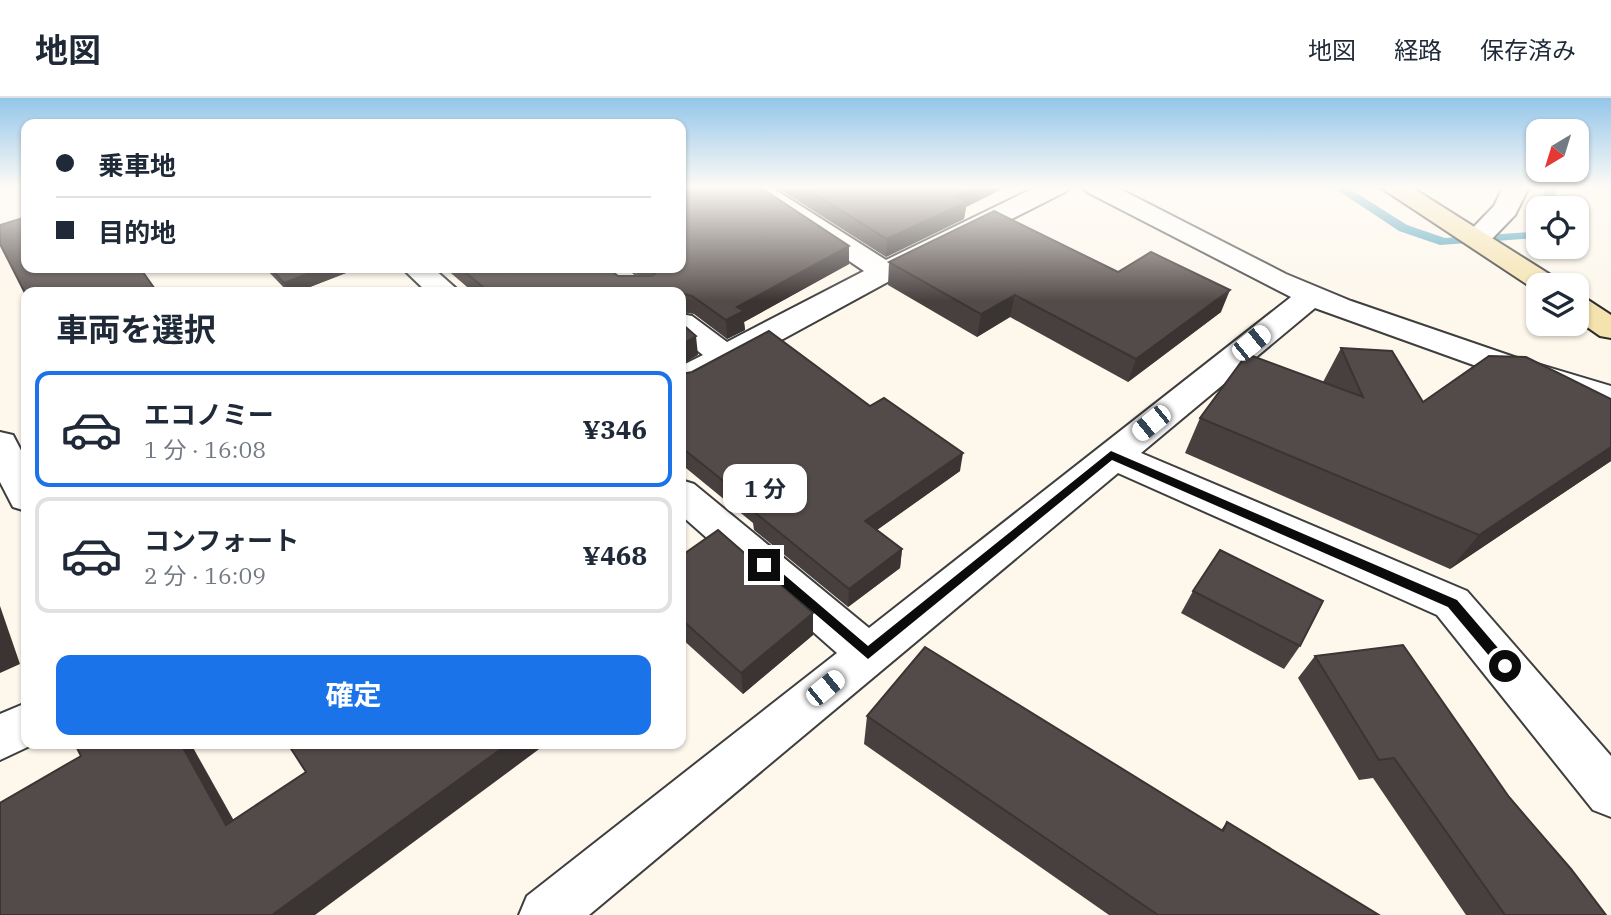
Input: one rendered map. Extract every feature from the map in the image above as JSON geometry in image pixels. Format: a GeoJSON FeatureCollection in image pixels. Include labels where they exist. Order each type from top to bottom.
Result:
{"type":"FeatureCollection","features":[{"type":"Feature","properties":{"kind":"main road"},"geometry":{"type":"LineString","coordinates":[[1456,225],[1529,273]]}},
{"type":"Feature","properties":{"kind":"main road"},"geometry":{"type":"LineString","coordinates":[[1589,314],[1611,329]]}},
{"type":"Feature","properties":{"kind":"street"},"geometry":{"type":"LineString","coordinates":[[813,225],[885,272]]}},
{"type":"Feature","properties":{"kind":"street"},"geometry":{"type":"LineString","coordinates":[[686,377],[979,225]]}},
{"type":"Feature","properties":{"kind":"street"},"geometry":{"type":"LineString","coordinates":[[1172,225],[1311,296],[1504,365],[1611,397]]}},
{"type":"Feature","properties":{"kind":"street"},"geometry":{"type":"LineString","coordinates":[[1477,238],[1490,225]]}},
{"type":"Feature","properties":{"kind":"street"},"geometry":{"type":"LineString","coordinates":[[422,273],[439,287]]}},
{"type":"Feature","properties":{"kind":"street"},"geometry":{"type":"LineString","coordinates":[[615,273],[633,287]]}},
{"type":"Feature","properties":{"kind":"street"},"geometry":{"type":"LineString","coordinates":[[546,915],[1111,455],[1311,296]]}},
{"type":"Feature","properties":{"kind":"street"},"geometry":{"type":"LineString","coordinates":[[686,327],[726,357]]}},
{"type":"Feature","properties":{"kind":"street"},"geometry":{"type":"LineString","coordinates":[[0,444],[21,487]]}},
{"type":"Feature","properties":{"kind":"street"},"geometry":{"type":"LineString","coordinates":[[1111,455],[1452,603],[1611,793]]}},
{"type":"Feature","properties":{"kind":"street"},"geometry":{"type":"LineString","coordinates":[[686,498],[868,653]]}},
{"type":"Feature","properties":{"kind":"street"},"geometry":{"type":"LineString","coordinates":[[0,738],[21,727]]}},
{"type":"Feature","properties":{"kind":"building"},"geometry":{"type":"Polygon","coordinates":[[[0,225],[21,225],[21,273],[144,273],[153,287],[22,287],[0,244],[0,225]]]}},
{"type":"Feature","properties":{"kind":"building"},"geometry":{"type":"Polygon","coordinates":[[[686,225],[818,225],[849,246],[737,307],[744,311],[726,320],[686,294],[686,287],[483,287],[466,273],[614,273],[618,276],[686,273],[686,225]]]}},
{"type":"Feature","properties":{"kind":"building"},"geometry":{"type":"Polygon","coordinates":[[[865,225],[917,225],[887,239],[865,225]]]}},
{"type":"Feature","properties":{"kind":"building"},"geometry":{"type":"Polygon","coordinates":[[[965,225],[1023,225],[1118,272],[1151,252],[1230,290],[1136,359],[1015,295],[981,314],[889,262],[965,225]]]}},
{"type":"Feature","properties":{"kind":"building"},"geometry":{"type":"Polygon","coordinates":[[[275,273],[310,273],[284,283],[275,273]]]}},
{"type":"Feature","properties":{"kind":"building"},"geometry":{"type":"Polygon","coordinates":[[[686,327],[696,336],[686,342],[686,327]]]}},
{"type":"Feature","properties":{"kind":"building"},"geometry":{"type":"Polygon","coordinates":[[[769,331],[870,406],[884,398],[963,453],[865,521],[902,549],[849,589],[753,511],[757,508],[686,451],[686,373],[769,331]]]}},
{"type":"Feature","properties":{"kind":"building"},"geometry":{"type":"Polygon","coordinates":[[[1341,348],[1392,351],[1423,402],[1489,356],[1526,357],[1611,399],[1611,447],[1479,535],[1200,418],[1247,354],[1363,397],[1341,348]]]}},
{"type":"Feature","properties":{"kind":"building"},"geometry":{"type":"Polygon","coordinates":[[[718,530],[813,613],[741,673],[686,624],[686,552],[718,530]]]}},
{"type":"Feature","properties":{"kind":"building"},"geometry":{"type":"Polygon","coordinates":[[[1220,550],[1323,601],[1300,646],[1193,591],[1220,550]]]}},
{"type":"Feature","properties":{"kind":"building"},"geometry":{"type":"Polygon","coordinates":[[[1403,645],[1509,797],[1571,869],[1606,915],[1505,915],[1394,758],[1379,760],[1315,656],[1403,645]]]}},
{"type":"Feature","properties":{"kind":"building"},"geometry":{"type":"Polygon","coordinates":[[[925,647],[1223,831],[1227,822],[1379,915],[1158,915],[867,716],[925,647]]]}},
{"type":"Feature","properties":{"kind":"building"},"geometry":{"type":"Polygon","coordinates":[[[78,749],[184,749],[226,825],[306,772],[291,749],[501,749],[272,915],[0,915],[0,803],[81,756],[78,749]]]}},
{"type":"Feature","properties":{"kind":"waterway"},"geometry":{"type":"LineString","coordinates":[[1399,225],[1444,242],[1526,236]]}},
{"type":"Feature","properties":{"kind":"route"},"geometry":{"type":"LineString","coordinates":[[764,565],[868,653],[1111,455],[1452,603],[1505,666]]}}]}
